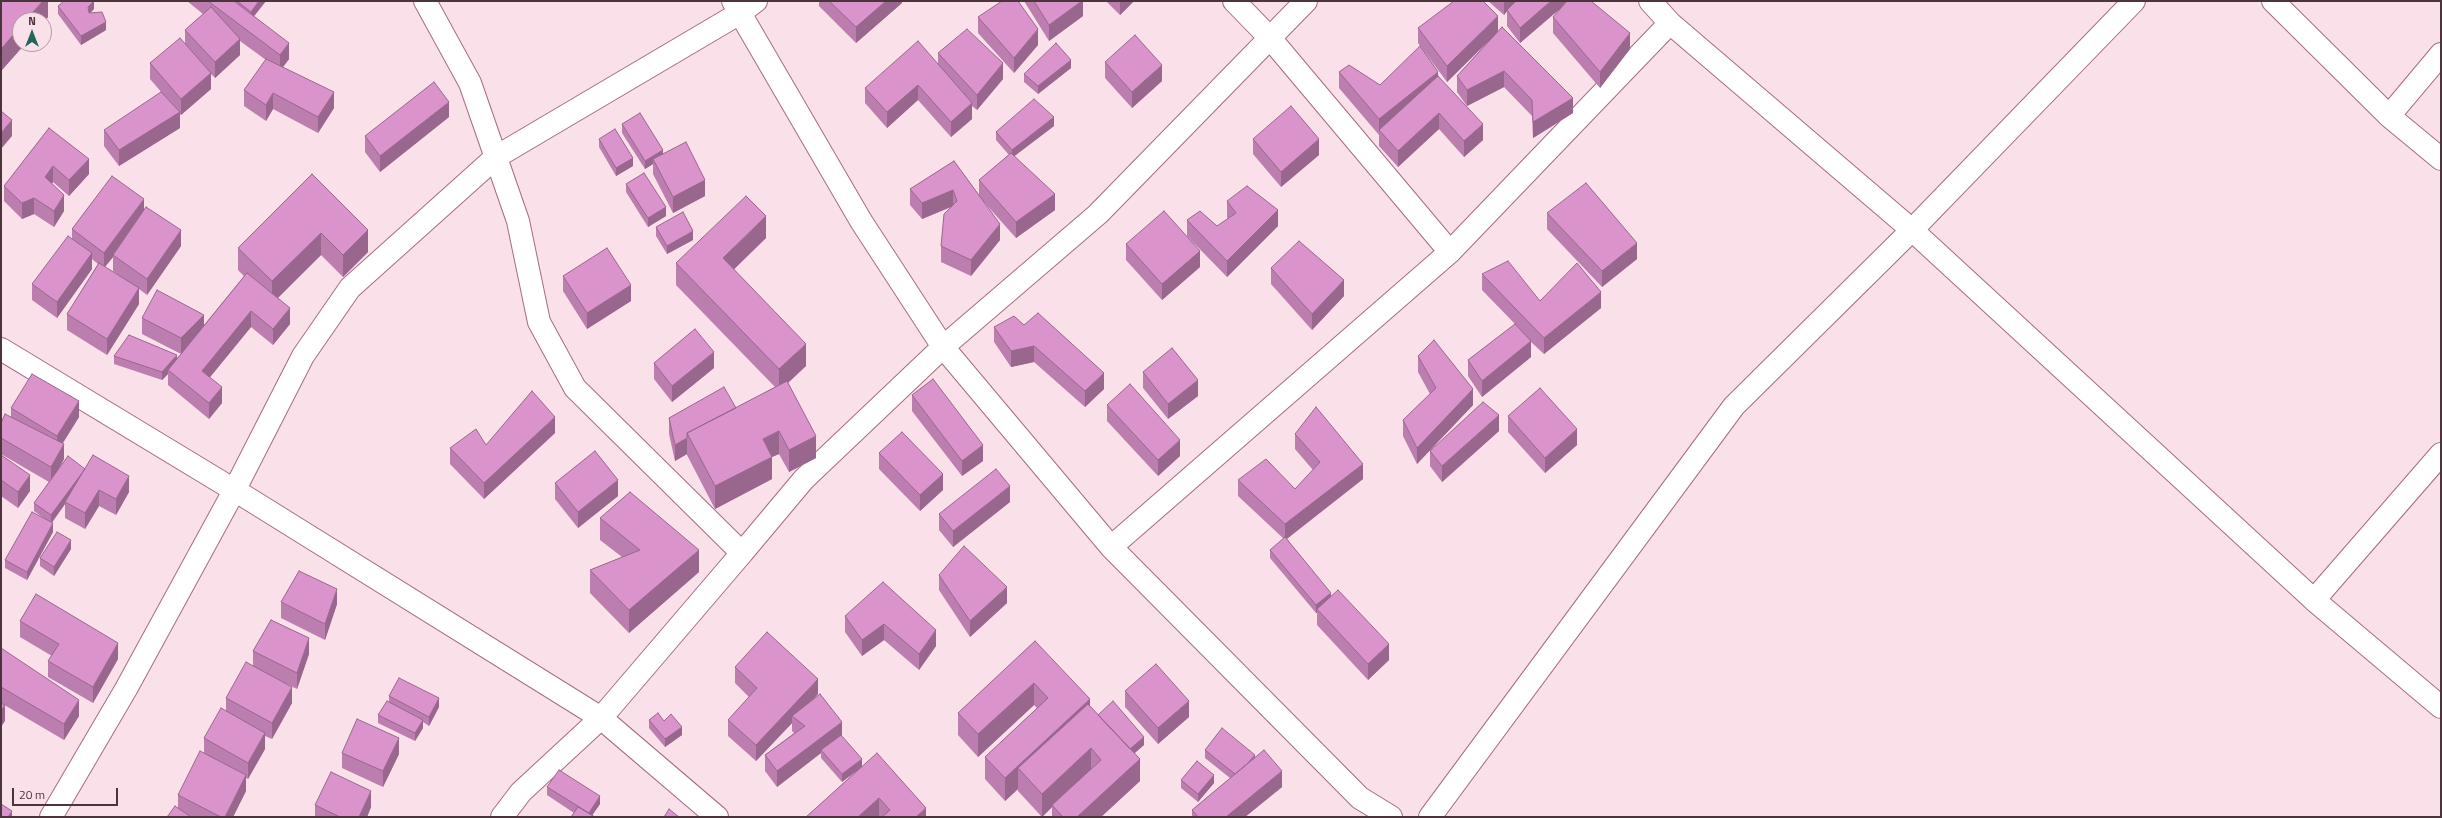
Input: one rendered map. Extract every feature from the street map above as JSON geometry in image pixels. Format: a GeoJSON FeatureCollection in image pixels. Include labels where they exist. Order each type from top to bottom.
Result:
{"type":"FeatureCollection","features":[{"type":"Feature","properties":{"kind":"street"},"geometry":{"type":"LineString","coordinates":[[425,1],[470,83],[518,221],[539,322],[575,388],[742,553]]}},
{"type":"Feature","properties":{"kind":"street"},"geometry":{"type":"LineString","coordinates":[[1234,1],[1270,38],[1450,252]]}},
{"type":"Feature","properties":{"kind":"street"},"geometry":{"type":"LineString","coordinates":[[502,817],[521,792],[601,718],[804,479],[943,347],[1098,214],[1306,1]]}},
{"type":"Feature","properties":{"kind":"street"},"geometry":{"type":"LineString","coordinates":[[1650,1],[1670,23],[1912,230],[2314,600],[2441,707]]}},
{"type":"Feature","properties":{"kind":"street"},"geometry":{"type":"LineString","coordinates":[[1430,817],[1734,406],[1912,230],[2134,1]]}},
{"type":"Feature","properties":{"kind":"street"},"geometry":{"type":"LineString","coordinates":[[2273,1],[2389,116],[2441,159]]}},
{"type":"Feature","properties":{"kind":"street"},"geometry":{"type":"LineString","coordinates":[[51,817],[126,688],[234,490],[303,356],[350,288],[496,157],[743,5],[861,221],[943,347],[1111,547],[1360,798],[1392,817]]}},
{"type":"Feature","properties":{"kind":"street"},"geometry":{"type":"LineString","coordinates":[[1111,547],[1450,252],[1670,23]]}},
{"type":"Feature","properties":{"kind":"street"},"geometry":{"type":"LineString","coordinates":[[2389,116],[2441,54]]}},
{"type":"Feature","properties":{"kind":"street"},"geometry":{"type":"LineString","coordinates":[[1,349],[234,490],[601,718],[717,817]]}},
{"type":"Feature","properties":{"kind":"street"},"geometry":{"type":"LineString","coordinates":[[2314,600],[2441,454]]}},
{"type":"Feature","properties":{"kind":"building"},"geometry":{"type":"Polygon","coordinates":[[[1,1],[43,1],[33,12],[12,12],[12,36],[2,48],[1,1]]]}},
{"type":"Feature","properties":{"kind":"building"},"geometry":{"type":"Polygon","coordinates":[[[64,1],[94,1],[88,7],[89,13],[102,12],[106,22],[81,36],[58,6],[64,1]]]}},
{"type":"Feature","properties":{"kind":"building"},"geometry":{"type":"Polygon","coordinates":[[[208,1],[234,1],[289,43],[280,55],[208,1]]]}},
{"type":"Feature","properties":{"kind":"building"},"geometry":{"type":"Polygon","coordinates":[[[237,1],[259,1],[251,12],[237,1]]]}},
{"type":"Feature","properties":{"kind":"building"},"geometry":{"type":"Polygon","coordinates":[[[829,1],[886,1],[856,27],[829,1]]]}},
{"type":"Feature","properties":{"kind":"building"},"geometry":{"type":"Polygon","coordinates":[[[1002,1],[1018,1],[1038,29],[1014,58],[978,17],[1002,1]]]}},
{"type":"Feature","properties":{"kind":"building"},"geometry":{"type":"Polygon","coordinates":[[[1034,1],[1082,1],[1049,25],[1034,1]]]}},
{"type":"Feature","properties":{"kind":"building"},"geometry":{"type":"Polygon","coordinates":[[[1454,1],[1483,1],[1498,16],[1447,66],[1418,28],[1454,1]]]}},
{"type":"Feature","properties":{"kind":"building"},"geometry":{"type":"Polygon","coordinates":[[[1516,1],[1551,1],[1520,28],[1507,10],[1516,1]]]}},
{"type":"Feature","properties":{"kind":"building"},"geometry":{"type":"Polygon","coordinates":[[[1567,1],[1591,1],[1630,33],[1600,72],[1553,17],[1567,1]]]}},
{"type":"Feature","properties":{"kind":"building"},"geometry":{"type":"Polygon","coordinates":[[[211,7],[240,39],[215,62],[185,30],[211,7]]]}},
{"type":"Feature","properties":{"kind":"building"},"geometry":{"type":"Polygon","coordinates":[[[1502,27],[1573,98],[1533,122],[1532,100],[1504,71],[1467,90],[1457,76],[1502,27]]]}},
{"type":"Feature","properties":{"kind":"building"},"geometry":{"type":"Polygon","coordinates":[[[967,29],[1003,63],[977,95],[938,53],[967,29]]]}},
{"type":"Feature","properties":{"kind":"building"},"geometry":{"type":"Polygon","coordinates":[[[1135,35],[1162,65],[1132,92],[1105,62],[1135,35]]]}},
{"type":"Feature","properties":{"kind":"building"},"geometry":{"type":"Polygon","coordinates":[[[180,38],[211,73],[181,99],[150,63],[180,38]]]}},
{"type":"Feature","properties":{"kind":"building"},"geometry":{"type":"Polygon","coordinates":[[[918,41],[972,103],[951,122],[918,85],[887,112],[865,88],[918,41]]]}},
{"type":"Feature","properties":{"kind":"building"},"geometry":{"type":"Polygon","coordinates":[[[1056,43],[1071,60],[1038,86],[1024,74],[1056,43]]]}},
{"type":"Feature","properties":{"kind":"building"},"geometry":{"type":"Polygon","coordinates":[[[1420,46],[1438,72],[1379,119],[1339,72],[1349,65],[1380,85],[1420,46]]]}},
{"type":"Feature","properties":{"kind":"building"},"geometry":{"type":"Polygon","coordinates":[[[266,59],[334,92],[318,117],[273,93],[266,105],[244,90],[266,59]]]}},
{"type":"Feature","properties":{"kind":"building"},"geometry":{"type":"Polygon","coordinates":[[[1438,76],[1483,124],[1464,141],[1439,113],[1398,151],[1379,130],[1438,76]]]}},
{"type":"Feature","properties":{"kind":"building"},"geometry":{"type":"Polygon","coordinates":[[[434,82],[449,102],[380,156],[365,136],[434,82]]]}},
{"type":"Feature","properties":{"kind":"building"},"geometry":{"type":"Polygon","coordinates":[[[161,92],[180,112],[119,150],[104,130],[161,92]]]}},
{"type":"Feature","properties":{"kind":"building"},"geometry":{"type":"Polygon","coordinates":[[[1034,99],[1054,117],[1012,150],[996,132],[1034,99]]]}},
{"type":"Feature","properties":{"kind":"building"},"geometry":{"type":"Polygon","coordinates":[[[1291,106],[1319,139],[1281,172],[1253,139],[1291,106]]]}},
{"type":"Feature","properties":{"kind":"building"},"geometry":{"type":"Polygon","coordinates":[[[1,111],[12,120],[1,133],[1,111]]]}},
{"type":"Feature","properties":{"kind":"building"},"geometry":{"type":"Polygon","coordinates":[[[640,113],[663,150],[645,161],[622,124],[640,113]]]}},
{"type":"Feature","properties":{"kind":"building"},"geometry":{"type":"Polygon","coordinates":[[[49,128],[89,159],[69,180],[53,166],[45,177],[64,195],[54,211],[34,198],[22,203],[4,186],[49,128]]]}},
{"type":"Feature","properties":{"kind":"building"},"geometry":{"type":"Polygon","coordinates":[[[615,129],[633,158],[616,168],[599,139],[615,129]]]}},
{"type":"Feature","properties":{"kind":"building"},"geometry":{"type":"Polygon","coordinates":[[[686,142],[705,180],[673,197],[653,159],[686,142]]]}},
{"type":"Feature","properties":{"kind":"building"},"geometry":{"type":"Polygon","coordinates":[[[1011,153],[1055,194],[1016,222],[979,180],[1011,153]]]}},
{"type":"Feature","properties":{"kind":"building"},"geometry":{"type":"Polygon","coordinates":[[[954,161],[1000,224],[971,260],[941,246],[944,214],[957,201],[953,190],[922,203],[910,189],[954,161]]]}},
{"type":"Feature","properties":{"kind":"building"},"geometry":{"type":"Polygon","coordinates":[[[644,173],[666,207],[648,218],[626,184],[644,173]]]}},
{"type":"Feature","properties":{"kind":"building"},"geometry":{"type":"Polygon","coordinates":[[[312,174],[368,230],[343,255],[321,233],[272,281],[238,248],[312,174]]]}},
{"type":"Feature","properties":{"kind":"building"},"geometry":{"type":"Polygon","coordinates":[[[112,176],[144,199],[104,253],[72,229],[112,176]]]}},
{"type":"Feature","properties":{"kind":"building"},"geometry":{"type":"Polygon","coordinates":[[[1586,183],[1637,243],[1602,271],[1547,213],[1586,183]]]}},
{"type":"Feature","properties":{"kind":"building"},"geometry":{"type":"Polygon","coordinates":[[[1247,186],[1278,210],[1227,261],[1187,220],[1200,211],[1217,226],[1236,213],[1227,201],[1247,186]]]}},
{"type":"Feature","properties":{"kind":"building"},"geometry":{"type":"Polygon","coordinates":[[[746,196],[766,216],[723,258],[806,344],[779,369],[676,263],[746,196]]]}},
{"type":"Feature","properties":{"kind":"building"},"geometry":{"type":"Polygon","coordinates":[[[146,207],[181,230],[147,279],[113,255],[146,207]]]}},
{"type":"Feature","properties":{"kind":"building"},"geometry":{"type":"Polygon","coordinates":[[[1164,211],[1200,251],[1162,284],[1126,244],[1164,211]]]}},
{"type":"Feature","properties":{"kind":"building"},"geometry":{"type":"Polygon","coordinates":[[[683,212],[693,231],[667,246],[656,227],[683,212]]]}},
{"type":"Feature","properties":{"kind":"building"},"geometry":{"type":"Polygon","coordinates":[[[68,236],[92,253],[57,302],[32,284],[68,236]]]}},
{"type":"Feature","properties":{"kind":"building"},"geometry":{"type":"Polygon","coordinates":[[[1299,241],[1344,280],[1312,314],[1271,268],[1299,241]]]}},
{"type":"Feature","properties":{"kind":"building"},"geometry":{"type":"Polygon","coordinates":[[[607,248],[631,285],[587,313],[563,276],[607,248]]]}},
{"type":"Feature","properties":{"kind":"building"},"geometry":{"type":"Polygon","coordinates":[[[1508,261],[1540,301],[1577,263],[1601,292],[1544,338],[1482,274],[1508,261]]]}},
{"type":"Feature","properties":{"kind":"building"},"geometry":{"type":"Polygon","coordinates":[[[99,263],[139,288],[107,339],[67,314],[99,263]]]}},
{"type":"Feature","properties":{"kind":"building"},"geometry":{"type":"Polygon","coordinates":[[[247,273],[290,308],[273,329],[251,311],[202,371],[222,387],[209,403],[168,370],[247,273]]]}},
{"type":"Feature","properties":{"kind":"building"},"geometry":{"type":"Polygon","coordinates":[[[157,290],[204,315],[181,338],[142,318],[157,290]]]}},
{"type":"Feature","properties":{"kind":"building"},"geometry":{"type":"Polygon","coordinates":[[[1038,313],[1104,373],[1085,391],[1034,346],[1011,351],[994,327],[1014,316],[1024,325],[1038,313]]]}},
{"type":"Feature","properties":{"kind":"building"},"geometry":{"type":"Polygon","coordinates":[[[1515,324],[1531,341],[1482,381],[1468,360],[1515,324]]]}},
{"type":"Feature","properties":{"kind":"building"},"geometry":{"type":"Polygon","coordinates":[[[695,329],[714,352],[672,386],[654,363],[695,329]]]}},
{"type":"Feature","properties":{"kind":"building"},"geometry":{"type":"Polygon","coordinates":[[[129,335],[177,355],[162,372],[114,356],[129,335]]]}},
{"type":"Feature","properties":{"kind":"building"},"geometry":{"type":"Polygon","coordinates":[[[1434,340],[1473,389],[1417,448],[1403,420],[1436,388],[1418,356],[1434,340]]]}},
{"type":"Feature","properties":{"kind":"building"},"geometry":{"type":"Polygon","coordinates":[[[1172,348],[1198,380],[1168,404],[1143,372],[1172,348]]]}},
{"type":"Feature","properties":{"kind":"building"},"geometry":{"type":"Polygon","coordinates":[[[32,374],[79,401],[57,436],[11,408],[32,374]]]}},
{"type":"Feature","properties":{"kind":"building"},"geometry":{"type":"Polygon","coordinates":[[[933,379],[983,445],[962,461],[912,395],[933,379]]]}},
{"type":"Feature","properties":{"kind":"building"},"geometry":{"type":"Polygon","coordinates":[[[787,381],[816,436],[789,450],[779,431],[763,439],[772,457],[715,486],[687,433],[787,381]]]}},
{"type":"Feature","properties":{"kind":"building"},"geometry":{"type":"Polygon","coordinates":[[[1130,384],[1180,440],[1158,460],[1107,405],[1130,384]]]}},
{"type":"Feature","properties":{"kind":"building"},"geometry":{"type":"Polygon","coordinates":[[[724,387],[736,408],[687,433],[687,438],[675,445],[669,418],[724,387]]]}},
{"type":"Feature","properties":{"kind":"building"},"geometry":{"type":"Polygon","coordinates":[[[1540,388],[1577,429],[1545,458],[1508,416],[1540,388]]]}},
{"type":"Feature","properties":{"kind":"building"},"geometry":{"type":"Polygon","coordinates":[[[532,391],[555,417],[484,483],[450,448],[476,429],[486,445],[532,391]]]}},
{"type":"Feature","properties":{"kind":"building"},"geometry":{"type":"Polygon","coordinates":[[[1483,402],[1499,415],[1442,466],[1430,451],[1483,402]]]}},
{"type":"Feature","properties":{"kind":"building"},"geometry":{"type":"Polygon","coordinates":[[[1316,407],[1363,464],[1285,524],[1238,480],[1266,459],[1295,489],[1320,462],[1295,434],[1316,407]]]}},
{"type":"Feature","properties":{"kind":"building"},"geometry":{"type":"Polygon","coordinates":[[[5,414],[64,444],[51,467],[1,438],[1,423],[5,414]]]}},
{"type":"Feature","properties":{"kind":"building"},"geometry":{"type":"Polygon","coordinates":[[[902,432],[943,474],[920,495],[879,453],[902,432]]]}},
{"type":"Feature","properties":{"kind":"building"},"geometry":{"type":"Polygon","coordinates":[[[595,451],[618,480],[578,512],[555,483],[595,451]]]}},
{"type":"Feature","properties":{"kind":"building"},"geometry":{"type":"Polygon","coordinates":[[[1,455],[30,475],[18,492],[1,480],[1,455]]]}},
{"type":"Feature","properties":{"kind":"building"},"geometry":{"type":"Polygon","coordinates":[[[93,455],[129,476],[116,499],[99,490],[85,513],[65,502],[93,455]]]}},
{"type":"Feature","properties":{"kind":"building"},"geometry":{"type":"Polygon","coordinates":[[[68,456],[85,469],[51,515],[34,503],[68,456]]]}},
{"type":"Feature","properties":{"kind":"building"},"geometry":{"type":"Polygon","coordinates":[[[996,469],[1010,486],[953,531],[939,514],[996,469]]]}},
{"type":"Feature","properties":{"kind":"building"},"geometry":{"type":"Polygon","coordinates":[[[630,492],[699,550],[629,610],[590,570],[640,550],[600,518],[630,492]]]}},
{"type":"Feature","properties":{"kind":"building"},"geometry":{"type":"Polygon","coordinates":[[[32,512],[53,523],[27,572],[5,560],[32,512]]]}},
{"type":"Feature","properties":{"kind":"building"},"geometry":{"type":"Polygon","coordinates":[[[57,532],[71,540],[54,567],[40,558],[57,532]]]}},
{"type":"Feature","properties":{"kind":"building"},"geometry":{"type":"Polygon","coordinates":[[[1285,537],[1331,593],[1316,605],[1270,550],[1285,537]]]}},
{"type":"Feature","properties":{"kind":"building"},"geometry":{"type":"Polygon","coordinates":[[[964,546],[1007,587],[970,621],[939,575],[964,546]]]}},
{"type":"Feature","properties":{"kind":"building"},"geometry":{"type":"Polygon","coordinates":[[[299,571],[337,589],[325,624],[281,602],[299,571]]]}},
{"type":"Feature","properties":{"kind":"building"},"geometry":{"type":"Polygon","coordinates":[[[883,582],[936,630],[919,654],[884,624],[862,640],[845,616],[883,582]]]}},
{"type":"Feature","properties":{"kind":"building"},"geometry":{"type":"Polygon","coordinates":[[[1338,590],[1389,644],[1368,664],[1317,609],[1338,590]]]}},
{"type":"Feature","properties":{"kind":"building"},"geometry":{"type":"Polygon","coordinates":[[[36,594],[118,643],[93,687],[48,661],[59,644],[20,621],[36,594]]]}},
{"type":"Feature","properties":{"kind":"building"},"geometry":{"type":"Polygon","coordinates":[[[271,620],[309,638],[297,673],[253,651],[271,620]]]}},
{"type":"Feature","properties":{"kind":"building"},"geometry":{"type":"Polygon","coordinates":[[[767,632],[818,679],[756,745],[728,720],[757,688],[735,667],[767,632]]]}},
{"type":"Feature","properties":{"kind":"building"},"geometry":{"type":"Polygon","coordinates":[[[1035,641],[1090,699],[1005,778],[985,757],[1048,698],[1034,683],[978,734],[958,713],[1035,641]]]}},
{"type":"Feature","properties":{"kind":"building"},"geometry":{"type":"Polygon","coordinates":[[[1,648],[79,700],[64,724],[1,687],[1,648]]]}},
{"type":"Feature","properties":{"kind":"building"},"geometry":{"type":"Polygon","coordinates":[[[246,662],[292,687],[272,723],[226,698],[246,662]]]}},
{"type":"Feature","properties":{"kind":"building"},"geometry":{"type":"Polygon","coordinates":[[[1156,664],[1189,701],[1158,728],[1125,691],[1156,664]]]}},
{"type":"Feature","properties":{"kind":"building"},"geometry":{"type":"Polygon","coordinates":[[[399,678],[439,698],[429,717],[389,696],[399,678]]]}},
{"type":"Feature","properties":{"kind":"building"},"geometry":{"type":"Polygon","coordinates":[[[820,694],[842,722],[777,771],[765,755],[805,726],[792,716],[820,694]]]}},
{"type":"Feature","properties":{"kind":"building"},"geometry":{"type":"Polygon","coordinates":[[[387,701],[423,720],[415,733],[378,715],[387,701]]]}},
{"type":"Feature","properties":{"kind":"building"},"geometry":{"type":"Polygon","coordinates":[[[1113,701],[1144,737],[1130,749],[1098,715],[1113,701]]]}},
{"type":"Feature","properties":{"kind":"building"},"geometry":{"type":"Polygon","coordinates":[[[1,703],[5,705],[1,711],[1,703]]]}},
{"type":"Feature","properties":{"kind":"building"},"geometry":{"type":"Polygon","coordinates":[[[1088,704],[1140,759],[1077,817],[1063,817],[1052,805],[1101,760],[1091,748],[1042,794],[1018,768],[1088,704]]]}},
{"type":"Feature","properties":{"kind":"building"},"geometry":{"type":"Polygon","coordinates":[[[221,708],[265,733],[248,763],[204,738],[221,708]]]}},
{"type":"Feature","properties":{"kind":"building"},"geometry":{"type":"Polygon","coordinates":[[[658,713],[664,721],[671,714],[682,727],[665,739],[649,720],[658,713]]]}},
{"type":"Feature","properties":{"kind":"building"},"geometry":{"type":"Polygon","coordinates":[[[357,719],[399,738],[383,771],[342,753],[357,719]]]}},
{"type":"Feature","properties":{"kind":"building"},"geometry":{"type":"Polygon","coordinates":[[[1222,728],[1255,755],[1235,774],[1205,750],[1222,728]]]}},
{"type":"Feature","properties":{"kind":"building"},"geometry":{"type":"Polygon","coordinates":[[[841,735],[862,759],[842,774],[821,750],[841,735]]]}},
{"type":"Feature","properties":{"kind":"building"},"geometry":{"type":"Polygon","coordinates":[[[1264,750],[1282,771],[1226,817],[1198,817],[1192,810],[1264,750]]]}},
{"type":"Feature","properties":{"kind":"building"},"geometry":{"type":"Polygon","coordinates":[[[200,751],[246,775],[225,817],[221,817],[178,795],[200,751]]]}},
{"type":"Feature","properties":{"kind":"building"},"geometry":{"type":"Polygon","coordinates":[[[877,753],[926,808],[916,817],[882,817],[890,810],[879,798],[858,817],[806,817],[877,753]]]}},
{"type":"Feature","properties":{"kind":"building"},"geometry":{"type":"Polygon","coordinates":[[[1197,761],[1214,775],[1198,794],[1181,780],[1197,761]]]}},
{"type":"Feature","properties":{"kind":"building"},"geometry":{"type":"Polygon","coordinates":[[[559,770],[600,796],[589,813],[547,787],[559,770]]]}},
{"type":"Feature","properties":{"kind":"building"},"geometry":{"type":"Polygon","coordinates":[[[331,772],[371,791],[359,817],[340,817],[315,805],[331,772]]]}},
{"type":"Feature","properties":{"kind":"building"},"geometry":{"type":"Polygon","coordinates":[[[1,804],[12,811],[8,817],[1,817],[1,804]]]}},
{"type":"Feature","properties":{"kind":"building"},"geometry":{"type":"Polygon","coordinates":[[[175,806],[191,817],[167,817],[175,806]]]}},
{"type":"Feature","properties":{"kind":"building"},"geometry":{"type":"Polygon","coordinates":[[[578,807],[595,817],[571,817],[578,807]]]}},
{"type":"Feature","properties":{"kind":"building"},"geometry":{"type":"Polygon","coordinates":[[[669,809],[679,817],[664,817],[669,809]]]}}]}
